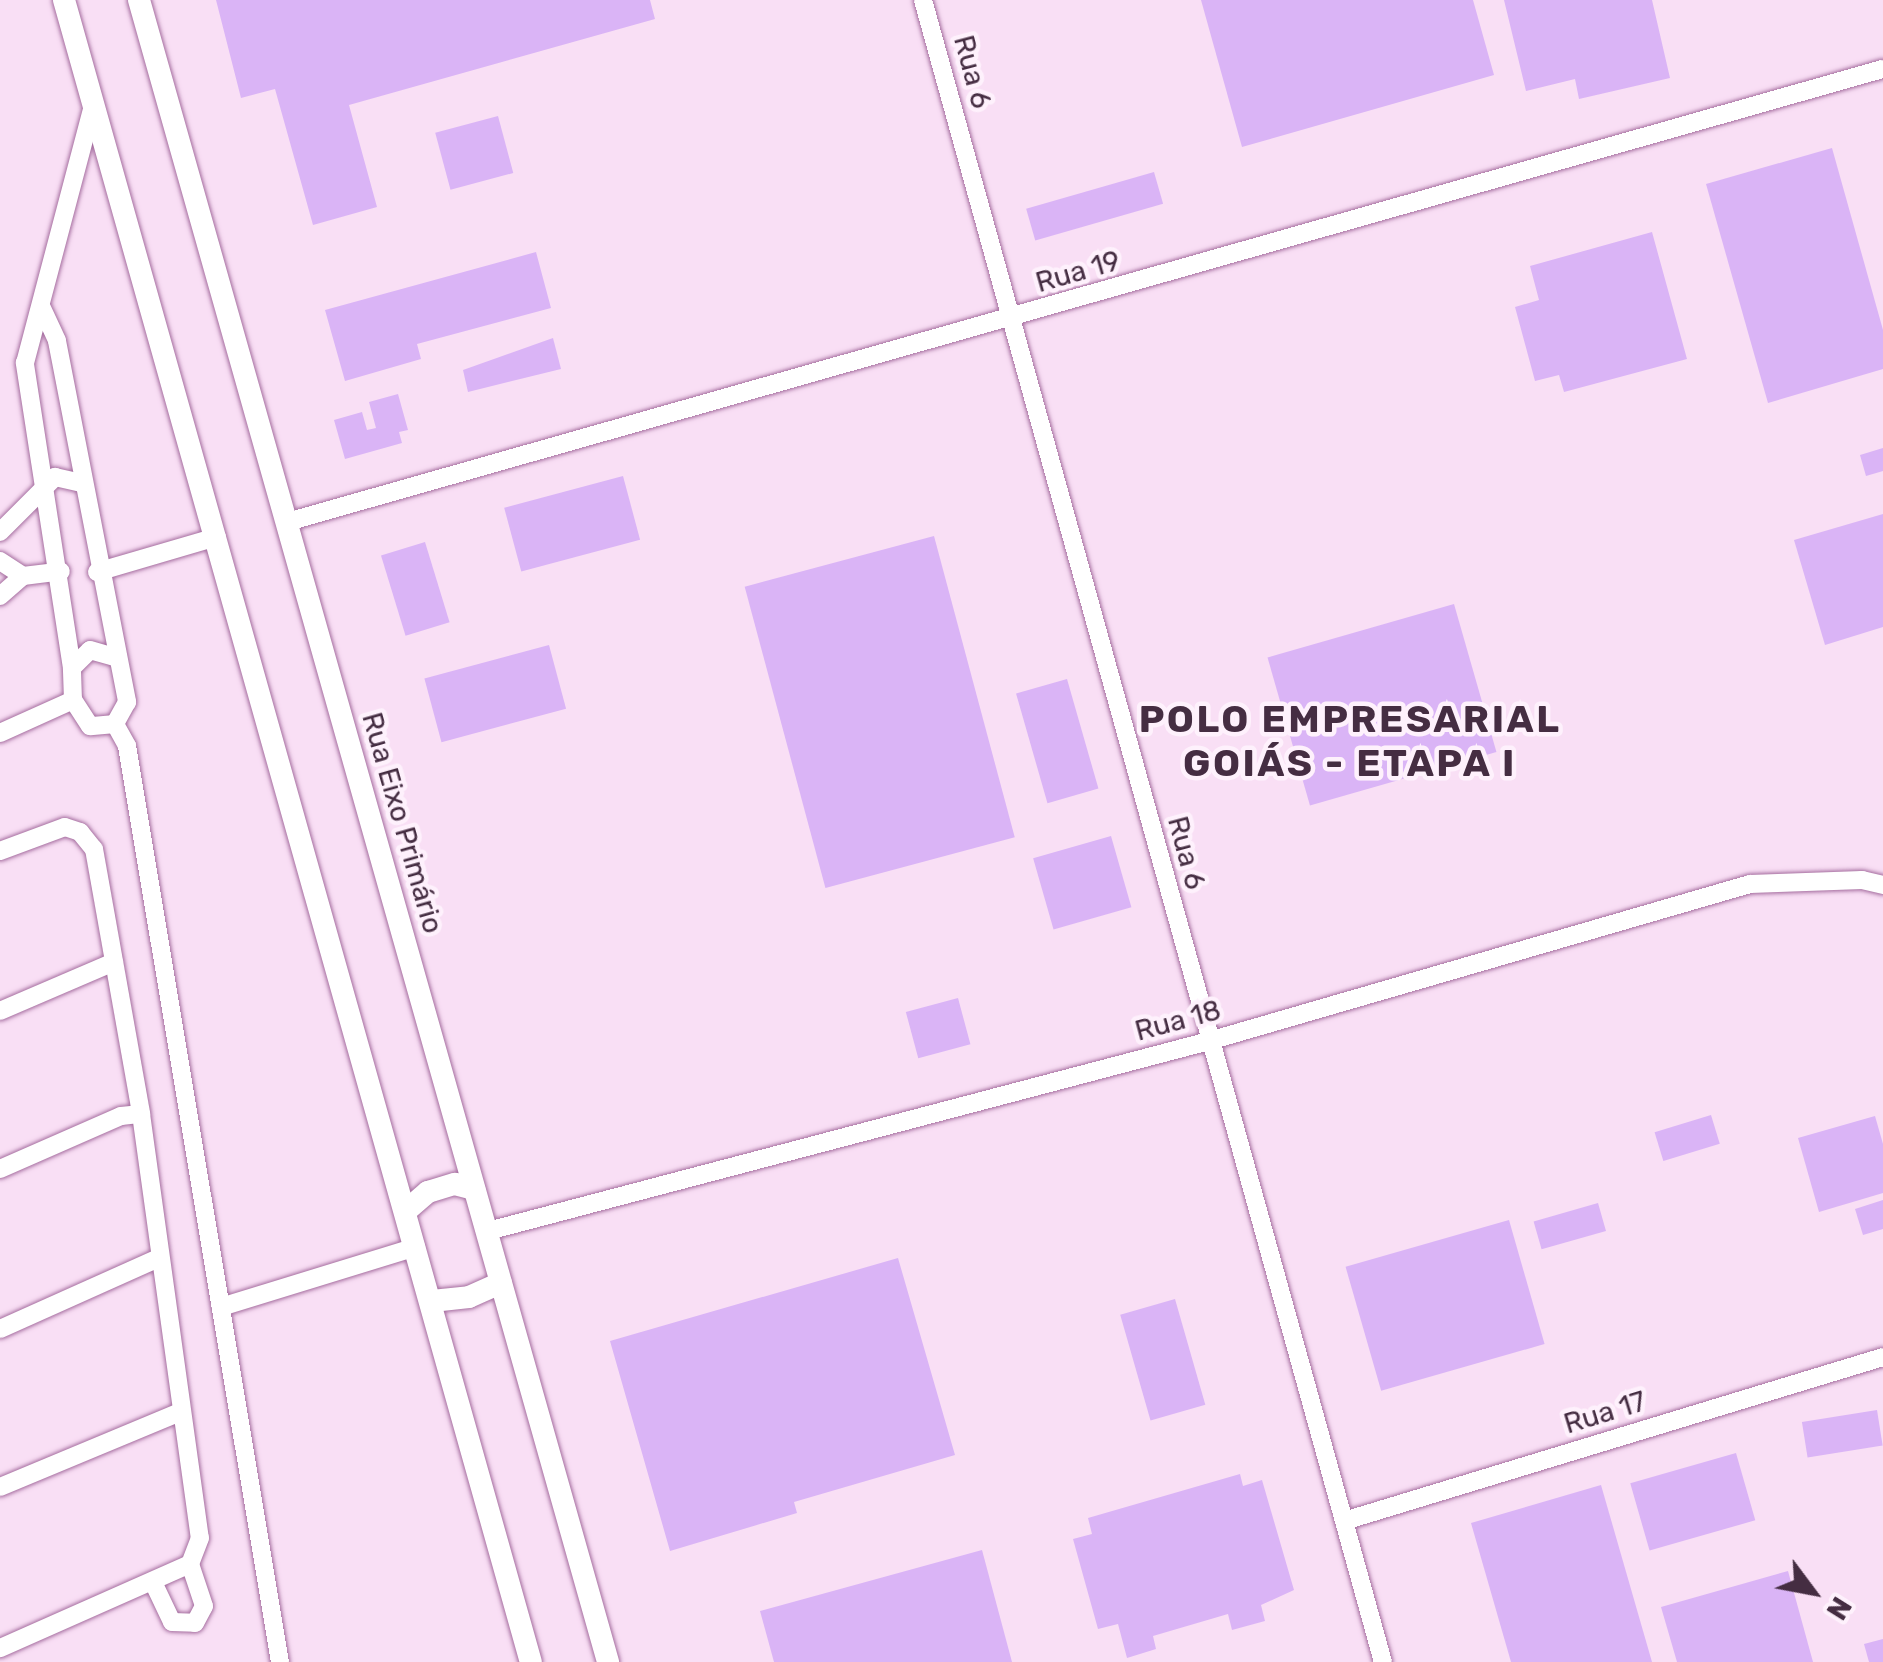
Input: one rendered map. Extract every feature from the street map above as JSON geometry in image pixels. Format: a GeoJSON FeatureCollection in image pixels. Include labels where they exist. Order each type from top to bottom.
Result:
{"type":"FeatureCollection","features":[{"type":"Feature","properties":{"kind":"street"},"geometry":{"type":"LineString","coordinates":[[64,0],[531,1662]]}},
{"type":"Feature","properties":{"kind":"street","name":"Rua Eixo Primário"},"geometry":{"type":"LineString","coordinates":[[138,0],[608,1662]]}},
{"type":"Feature","properties":{"kind":"street","name":"Rua 6"},"geometry":{"type":"LineString","coordinates":[[923,0],[1384,1662]]}},
{"type":"Feature","properties":{"kind":"street","name":"Rua 19"},"geometry":{"type":"LineString","coordinates":[[287,522],[1011,320],[1883,69]]}},
{"type":"Feature","properties":{"kind":"street"},"geometry":{"type":"LineString","coordinates":[[93,105],[25,363],[43,494],[61,570],[72,700],[90,726],[116,724]]}},
{"type":"Feature","properties":{"kind":"street"},"geometry":{"type":"LineString","coordinates":[[41,306],[56,341],[80,483],[126,702],[116,724]]}},
{"type":"Feature","properties":{"kind":"street"},"geometry":{"type":"LineString","coordinates":[[0,532],[20,507],[43,494],[55,477],[80,483]]}},
{"type":"Feature","properties":{"kind":"street"},"geometry":{"type":"LineString","coordinates":[[98,572],[217,537]]}},
{"type":"Feature","properties":{"kind":"street"},"geometry":{"type":"LineString","coordinates":[[0,560],[23,576]]}},
{"type":"Feature","properties":{"kind":"street"},"geometry":{"type":"LineString","coordinates":[[0,596],[23,576],[61,570]]}},
{"type":"Feature","properties":{"kind":"street"},"geometry":{"type":"LineString","coordinates":[[72,668],[90,650],[114,657]]}},
{"type":"Feature","properties":{"kind":"street"},"geometry":{"type":"LineString","coordinates":[[0,733],[72,700]]}},
{"type":"Feature","properties":{"kind":"street"},"geometry":{"type":"LineString","coordinates":[[116,724],[127,746],[280,1662]]}},
{"type":"Feature","properties":{"kind":"street"},"geometry":{"type":"LineString","coordinates":[[0,850],[56,827],[86,836],[94,849],[141,1114],[178,1413],[200,1538],[190,1564],[204,1606],[195,1623],[172,1622],[153,1582]]}},
{"type":"Feature","properties":{"kind":"street","name":"Rua 18"},"geometry":{"type":"LineString","coordinates":[[488,1232],[1210,1041],[1750,884],[1862,880],[1883,885]]}},
{"type":"Feature","properties":{"kind":"street"},"geometry":{"type":"LineString","coordinates":[[0,1011],[114,962]]}},
{"type":"Feature","properties":{"kind":"street"},"geometry":{"type":"LineString","coordinates":[[0,1169],[121,1116],[141,1114]]}},
{"type":"Feature","properties":{"kind":"street"},"geometry":{"type":"LineString","coordinates":[[407,1210],[428,1192],[455,1184],[474,1189]]}},
{"type":"Feature","properties":{"kind":"street"},"geometry":{"type":"LineString","coordinates":[[221,1307],[416,1246]]}},
{"type":"Feature","properties":{"kind":"street"},"geometry":{"type":"LineString","coordinates":[[0,1329],[159,1258]]}},
{"type":"Feature","properties":{"kind":"street"},"geometry":{"type":"LineString","coordinates":[[432,1301],[469,1297],[501,1283]]}},
{"type":"Feature","properties":{"kind":"street","name":"Rua 17"},"geometry":{"type":"LineString","coordinates":[[1344,1520],[1883,1357]]}},
{"type":"Feature","properties":{"kind":"street"},"geometry":{"type":"LineString","coordinates":[[0,1486],[178,1413]]}},
{"type":"Feature","properties":{"kind":"street"},"geometry":{"type":"LineString","coordinates":[[0,1648],[190,1564]]}},
{"type":"Feature","properties":{"kind":"building"},"geometry":{"type":"Polygon","coordinates":[[[216,0],[650,0],[655,19],[349,105],[377,207],[313,225],[275,89],[241,98],[216,0]]]}},
{"type":"Feature","properties":{"kind":"building"},"geometry":{"type":"Polygon","coordinates":[[[1201,0],[1473,0],[1494,75],[1242,147],[1201,0]]]}},
{"type":"Feature","properties":{"kind":"building"},"geometry":{"type":"Polygon","coordinates":[[[1504,0],[1652,0],[1670,78],[1579,99],[1575,79],[1526,91],[1504,0]]]}},
{"type":"Feature","properties":{"kind":"building"},"geometry":{"type":"Polygon","coordinates":[[[498,116],[513,173],[450,190],[435,133],[498,116]]]}},
{"type":"Feature","properties":{"kind":"building"},"geometry":{"type":"Polygon","coordinates":[[[1832,148],[1883,330],[1883,369],[1768,403],[1706,184],[1832,148]]]}},
{"type":"Feature","properties":{"kind":"building"},"geometry":{"type":"Polygon","coordinates":[[[1154,172],[1163,204],[1035,240],[1026,209],[1154,172]]]}},
{"type":"Feature","properties":{"kind":"building"},"geometry":{"type":"Polygon","coordinates":[[[1652,232],[1687,359],[1564,392],[1559,375],[1535,381],[1515,307],[1539,300],[1530,266],[1652,232]]]}},
{"type":"Feature","properties":{"kind":"building"},"geometry":{"type":"Polygon","coordinates":[[[536,252],[551,308],[417,344],[421,359],[345,381],[325,310],[536,252]]]}},
{"type":"Feature","properties":{"kind":"building"},"geometry":{"type":"Polygon","coordinates":[[[553,338],[561,369],[468,392],[463,370],[553,338]]]}},
{"type":"Feature","properties":{"kind":"building"},"geometry":{"type":"Polygon","coordinates":[[[398,394],[408,430],[399,432],[402,443],[345,459],[334,420],[362,412],[367,430],[376,428],[369,402],[398,394]]]}},
{"type":"Feature","properties":{"kind":"building"},"geometry":{"type":"Polygon","coordinates":[[[1883,448],[1883,471],[1866,476],[1860,455],[1883,448]]]}},
{"type":"Feature","properties":{"kind":"building"},"geometry":{"type":"Polygon","coordinates":[[[623,476],[640,540],[521,572],[504,508],[623,476]]]}},
{"type":"Feature","properties":{"kind":"building"},"geometry":{"type":"Polygon","coordinates":[[[1883,514],[1883,627],[1825,645],[1794,540],[1883,514]]]}},
{"type":"Feature","properties":{"kind":"building"},"geometry":{"type":"Polygon","coordinates":[[[934,536],[1015,837],[825,888],[745,587],[934,536]]]}},
{"type":"Feature","properties":{"kind":"building"},"geometry":{"type":"Polygon","coordinates":[[[425,542],[450,622],[406,636],[381,555],[425,542]]]}},
{"type":"Feature","properties":{"kind":"building"},"geometry":{"type":"Polygon","coordinates":[[[1454,604],[1496,752],[1310,806],[1268,657],[1454,604]]]}},
{"type":"Feature","properties":{"kind":"building"},"geometry":{"type":"Polygon","coordinates":[[[549,645],[566,709],[441,742],[424,678],[549,645]]]}},
{"type":"Feature","properties":{"kind":"building"},"geometry":{"type":"Polygon","coordinates":[[[1067,679],[1098,789],[1047,803],[1016,694],[1067,679]]]}},
{"type":"Feature","properties":{"kind":"building"},"geometry":{"type":"Polygon","coordinates":[[[1111,836],[1131,907],[1054,929],[1033,858],[1111,836]]]}},
{"type":"Feature","properties":{"kind":"building"},"geometry":{"type":"Polygon","coordinates":[[[958,998],[970,1044],[918,1058],[906,1012],[958,998]]]}},
{"type":"Feature","properties":{"kind":"building"},"geometry":{"type":"Polygon","coordinates":[[[1711,1115],[1720,1144],[1663,1161],[1655,1132],[1711,1115]]]}},
{"type":"Feature","properties":{"kind":"building"},"geometry":{"type":"Polygon","coordinates":[[[1875,1116],[1883,1144],[1883,1193],[1819,1212],[1798,1138],[1875,1116]]]}},
{"type":"Feature","properties":{"kind":"building"},"geometry":{"type":"Polygon","coordinates":[[[1883,1200],[1883,1229],[1863,1235],[1855,1209],[1883,1200]]]}},
{"type":"Feature","properties":{"kind":"building"},"geometry":{"type":"Polygon","coordinates":[[[1598,1203],[1606,1231],[1542,1249],[1534,1221],[1598,1203]]]}},
{"type":"Feature","properties":{"kind":"building"},"geometry":{"type":"Polygon","coordinates":[[[1509,1220],[1545,1344],[1381,1391],[1346,1267],[1509,1220]]]}},
{"type":"Feature","properties":{"kind":"building"},"geometry":{"type":"Polygon","coordinates":[[[898,1258],[955,1455],[794,1502],[797,1513],[670,1551],[610,1341],[898,1258]]]}},
{"type":"Feature","properties":{"kind":"building"},"geometry":{"type":"Polygon","coordinates":[[[1175,1299],[1205,1405],[1151,1420],[1120,1315],[1175,1299]]]}},
{"type":"Feature","properties":{"kind":"building"},"geometry":{"type":"Polygon","coordinates":[[[1877,1410],[1883,1446],[1808,1457],[1802,1422],[1877,1410]]]}},
{"type":"Feature","properties":{"kind":"building"},"geometry":{"type":"Polygon","coordinates":[[[1736,1453],[1755,1520],[1650,1551],[1630,1483],[1736,1453]]]}},
{"type":"Feature","properties":{"kind":"building"},"geometry":{"type":"Polygon","coordinates":[[[1240,1474],[1243,1486],[1262,1480],[1294,1590],[1261,1605],[1265,1621],[1232,1630],[1228,1614],[1153,1636],[1156,1649],[1127,1658],[1118,1624],[1098,1629],[1073,1539],[1092,1534],[1088,1518],[1240,1474]]]}},
{"type":"Feature","properties":{"kind":"building"},"geometry":{"type":"Polygon","coordinates":[[[1601,1485],[1652,1662],[1511,1662],[1471,1523],[1601,1485]]]}},
{"type":"Feature","properties":{"kind":"building"},"geometry":{"type":"Polygon","coordinates":[[[982,1550],[1012,1662],[774,1662],[760,1611],[982,1550]]]}},
{"type":"Feature","properties":{"kind":"building"},"geometry":{"type":"Polygon","coordinates":[[[1788,1571],[1813,1662],[1677,1662],[1661,1607],[1788,1571]]]}},
{"type":"Feature","properties":{"kind":"building"},"geometry":{"type":"Polygon","coordinates":[[[1883,1639],[1883,1662],[1869,1662],[1864,1644],[1883,1639]]]}},
{"type":"Feature","properties":{"kind":"district","name":"POLO EMPRESARIAL GOIÁS - ETAPA I"},"geometry":{"type":"Point","coordinates":[1350,742]}}]}
